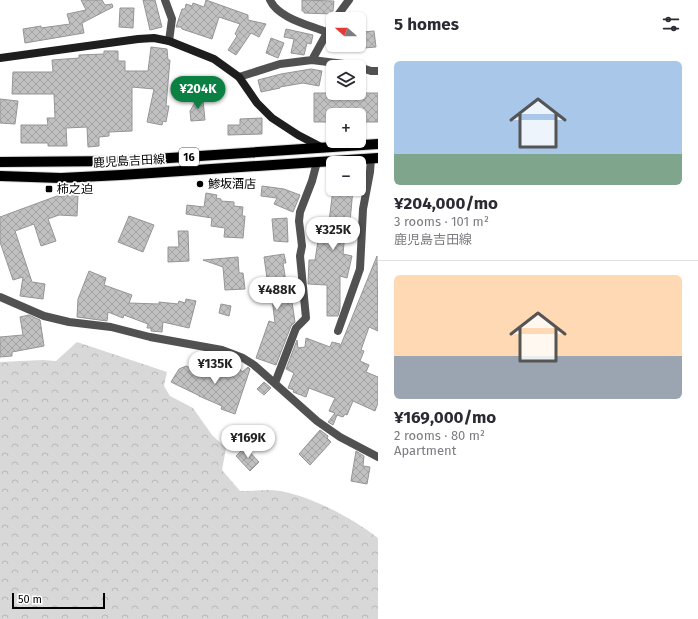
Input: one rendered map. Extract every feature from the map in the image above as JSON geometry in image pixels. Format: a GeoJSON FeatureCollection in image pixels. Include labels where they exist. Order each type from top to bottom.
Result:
{"type":"FeatureCollection","features":[{"type":"Feature","properties":{"kind":"main road","name":"鹿児島吉田線"},"geometry":{"type":"LineString","coordinates":[[0,162],[124,161],[378,144]]}},
{"type":"Feature","properties":{"kind":"main road","name":"鹿児島吉田線"},"geometry":{"type":"LineString","coordinates":[[0,176],[61,178],[113,176],[374,158]]}},
{"type":"Feature","properties":{"kind":"street"},"geometry":{"type":"LineString","coordinates":[[166,0],[172,19],[169,41]]}},
{"type":"Feature","properties":{"kind":"street"},"geometry":{"type":"LineString","coordinates":[[270,0],[272,6],[282,14],[326,32],[312,60]]}},
{"type":"Feature","properties":{"kind":"street"},"geometry":{"type":"LineString","coordinates":[[340,12],[349,0]]}},
{"type":"Feature","properties":{"kind":"street"},"geometry":{"type":"LineString","coordinates":[[0,58],[138,39],[154,38],[169,41],[214,59],[239,77],[257,103],[272,118],[298,135],[323,148]]}},
{"type":"Feature","properties":{"kind":"street"},"geometry":{"type":"LineString","coordinates":[[239,77],[280,64],[312,60],[326,62]]}},
{"type":"Feature","properties":{"kind":"street"},"geometry":{"type":"LineString","coordinates":[[366,70],[378,71]]}},
{"type":"Feature","properties":{"kind":"street"},"geometry":{"type":"LineString","coordinates":[[338,331],[360,269],[363,209],[374,158]]}},
{"type":"Feature","properties":{"kind":"street"},"geometry":{"type":"LineString","coordinates":[[275,383],[296,328],[306,318],[300,256],[302,246],[299,221],[300,212],[312,181],[317,162]]}},
{"type":"Feature","properties":{"kind":"street"},"geometry":{"type":"LineString","coordinates":[[0,297],[44,316],[69,322],[110,326],[150,337],[229,352],[254,365],[317,421],[340,437],[378,457]]}},
{"type":"Feature","properties":{"kind":"green space"},"geometry":{"type":"Polygon","coordinates":[[[77,342],[167,372],[164,386],[170,396],[193,408],[212,435],[226,448],[222,470],[240,491],[275,490],[306,498],[332,509],[368,530],[378,538],[378,619],[0,619],[0,362],[43,360],[56,361],[77,342]]]}},
{"type":"Feature","properties":{"kind":"building"},"geometry":{"type":"Polygon","coordinates":[[[81,0],[102,0],[105,5],[112,4],[113,7],[82,23],[84,33],[25,43],[23,29],[70,24],[67,14],[86,10],[81,0]]]}},
{"type":"Feature","properties":{"kind":"building"},"geometry":{"type":"Polygon","coordinates":[[[143,0],[155,0],[162,27],[150,30],[143,0]]]}},
{"type":"Feature","properties":{"kind":"building"},"geometry":{"type":"Polygon","coordinates":[[[206,0],[248,15],[248,20],[266,24],[259,37],[251,33],[236,55],[228,50],[237,36],[235,34],[240,24],[219,17],[212,39],[182,29],[181,27],[176,27],[182,9],[185,9],[186,4],[192,6],[193,3],[204,7],[206,0]]]}},
{"type":"Feature","properties":{"kind":"building"},"geometry":{"type":"Polygon","coordinates":[[[302,0],[334,1],[333,11],[326,12],[326,14],[304,13],[304,11],[302,11],[302,0]]]}},
{"type":"Feature","properties":{"kind":"building"},"geometry":{"type":"Polygon","coordinates":[[[120,8],[134,8],[133,28],[119,27],[120,8]]]}},
{"type":"Feature","properties":{"kind":"building"},"geometry":{"type":"Polygon","coordinates":[[[286,29],[313,35],[311,44],[307,43],[304,55],[291,53],[294,39],[284,37],[286,29]]]}},
{"type":"Feature","properties":{"kind":"building"},"geometry":{"type":"Polygon","coordinates":[[[374,31],[376,47],[366,48],[366,32],[374,31]]]}},
{"type":"Feature","properties":{"kind":"building"},"geometry":{"type":"Polygon","coordinates":[[[271,38],[284,43],[278,58],[266,53],[271,38]]]}},
{"type":"Feature","properties":{"kind":"building"},"geometry":{"type":"Polygon","coordinates":[[[151,47],[167,49],[168,60],[170,60],[166,106],[169,106],[166,122],[163,121],[162,125],[147,122],[154,89],[132,87],[132,131],[109,132],[109,136],[99,137],[99,146],[88,147],[87,127],[66,128],[67,146],[48,146],[48,143],[21,143],[21,125],[48,125],[47,118],[55,118],[54,94],[12,94],[13,72],[53,72],[52,60],[79,58],[79,55],[104,54],[104,51],[118,51],[118,61],[125,61],[125,71],[148,71],[151,47]]]}},
{"type":"Feature","properties":{"kind":"building"},"geometry":{"type":"Polygon","coordinates":[[[311,69],[322,71],[319,86],[303,83],[261,92],[258,80],[281,74],[311,69]]]}},
{"type":"Feature","properties":{"kind":"building"},"geometry":{"type":"Polygon","coordinates":[[[202,91],[205,120],[191,121],[190,111],[202,91]]]}},
{"type":"Feature","properties":{"kind":"building"},"geometry":{"type":"Polygon","coordinates":[[[314,93],[326,93],[326,100],[366,100],[366,93],[378,93],[378,122],[366,122],[366,108],[326,108],[326,122],[314,122],[314,93]]]}},
{"type":"Feature","properties":{"kind":"building"},"geometry":{"type":"Polygon","coordinates":[[[0,99],[18,101],[15,124],[0,123],[0,99]]]}},
{"type":"Feature","properties":{"kind":"building"},"geometry":{"type":"Polygon","coordinates":[[[262,118],[262,134],[228,135],[228,125],[240,125],[240,119],[262,118]]]}},
{"type":"Feature","properties":{"kind":"building"},"geometry":{"type":"Polygon","coordinates":[[[262,186],[284,189],[300,195],[293,212],[274,204],[277,198],[261,196],[262,186]]]}},
{"type":"Feature","properties":{"kind":"building"},"geometry":{"type":"Polygon","coordinates":[[[206,193],[217,195],[216,198],[221,199],[221,201],[234,202],[234,206],[243,207],[242,216],[245,216],[243,238],[224,237],[225,228],[211,226],[212,218],[186,214],[187,205],[204,207],[206,193]]]}},
{"type":"Feature","properties":{"kind":"building"},"geometry":{"type":"Polygon","coordinates":[[[64,194],[78,195],[77,216],[59,215],[48,219],[56,241],[41,246],[34,224],[15,231],[32,282],[45,284],[43,299],[20,296],[23,277],[13,280],[0,242],[0,217],[57,196],[64,197],[64,194]]]}},
{"type":"Feature","properties":{"kind":"building"},"geometry":{"type":"Polygon","coordinates":[[[332,196],[352,196],[350,222],[346,222],[343,254],[352,256],[347,278],[340,276],[340,308],[338,316],[327,316],[327,285],[308,284],[309,260],[315,260],[320,229],[328,230],[332,196]]]}},
{"type":"Feature","properties":{"kind":"building"},"geometry":{"type":"Polygon","coordinates":[[[129,216],[154,225],[143,252],[118,242],[129,216]]]}},
{"type":"Feature","properties":{"kind":"building"},"geometry":{"type":"Polygon","coordinates":[[[287,218],[288,242],[274,241],[272,219],[287,218]]]}},
{"type":"Feature","properties":{"kind":"building"},"geometry":{"type":"Polygon","coordinates":[[[178,231],[188,231],[189,261],[168,262],[168,247],[179,247],[178,231]]]}},
{"type":"Feature","properties":{"kind":"building"},"geometry":{"type":"Polygon","coordinates":[[[284,254],[286,263],[283,263],[287,289],[290,289],[295,322],[291,326],[276,365],[256,358],[269,321],[275,323],[271,290],[267,278],[264,257],[284,254]]]}},
{"type":"Feature","properties":{"kind":"building"},"geometry":{"type":"Polygon","coordinates":[[[377,256],[378,331],[369,327],[361,350],[364,351],[360,361],[369,365],[366,372],[378,377],[378,403],[375,411],[353,401],[347,415],[345,414],[343,417],[337,415],[333,425],[328,422],[335,413],[329,411],[335,398],[309,388],[306,397],[293,392],[294,390],[288,388],[294,373],[286,369],[297,340],[298,348],[305,347],[306,338],[330,347],[332,342],[340,344],[340,347],[377,256]]]}},
{"type":"Feature","properties":{"kind":"building"},"geometry":{"type":"Polygon","coordinates":[[[238,257],[239,273],[243,273],[245,289],[225,290],[223,267],[203,260],[238,257]]]}},
{"type":"Feature","properties":{"kind":"building"},"geometry":{"type":"Polygon","coordinates":[[[89,271],[106,278],[104,285],[132,295],[129,303],[159,304],[159,302],[178,304],[179,301],[185,303],[186,299],[196,301],[189,328],[163,322],[162,332],[151,331],[151,328],[147,328],[148,324],[124,315],[123,318],[108,312],[107,321],[77,317],[78,299],[89,271]]]}},
{"type":"Feature","properties":{"kind":"building"},"geometry":{"type":"Polygon","coordinates":[[[221,304],[231,306],[229,316],[219,313],[221,304]]]}},
{"type":"Feature","properties":{"kind":"building"},"geometry":{"type":"Polygon","coordinates":[[[29,315],[40,320],[44,346],[12,352],[12,356],[0,357],[0,337],[23,335],[20,317],[29,315]]]}},
{"type":"Feature","properties":{"kind":"building"},"geometry":{"type":"Polygon","coordinates":[[[227,362],[230,366],[235,362],[242,372],[248,367],[250,369],[235,414],[221,409],[222,406],[171,382],[179,369],[186,366],[208,376],[227,362]]]}},
{"type":"Feature","properties":{"kind":"building"},"geometry":{"type":"Polygon","coordinates":[[[264,382],[271,388],[264,395],[257,389],[264,382]]]}},
{"type":"Feature","properties":{"kind":"building"},"geometry":{"type":"Polygon","coordinates":[[[320,430],[328,436],[327,438],[331,442],[310,465],[299,454],[320,430]]]}},
{"type":"Feature","properties":{"kind":"building"},"geometry":{"type":"Polygon","coordinates":[[[245,447],[259,462],[250,471],[236,456],[245,447]]]}},
{"type":"Feature","properties":{"kind":"building"},"geometry":{"type":"Polygon","coordinates":[[[356,451],[364,456],[363,466],[370,467],[367,484],[351,481],[356,451]]]}},
{"type":"Feature","properties":{"kind":"place","name":"鯵坂酒店"},"geometry":{"type":"Point","coordinates":[200,184]}},
{"type":"Feature","properties":{"kind":"place","name":"柿之迫"},"geometry":{"type":"Point","coordinates":[49,189]}}]}
